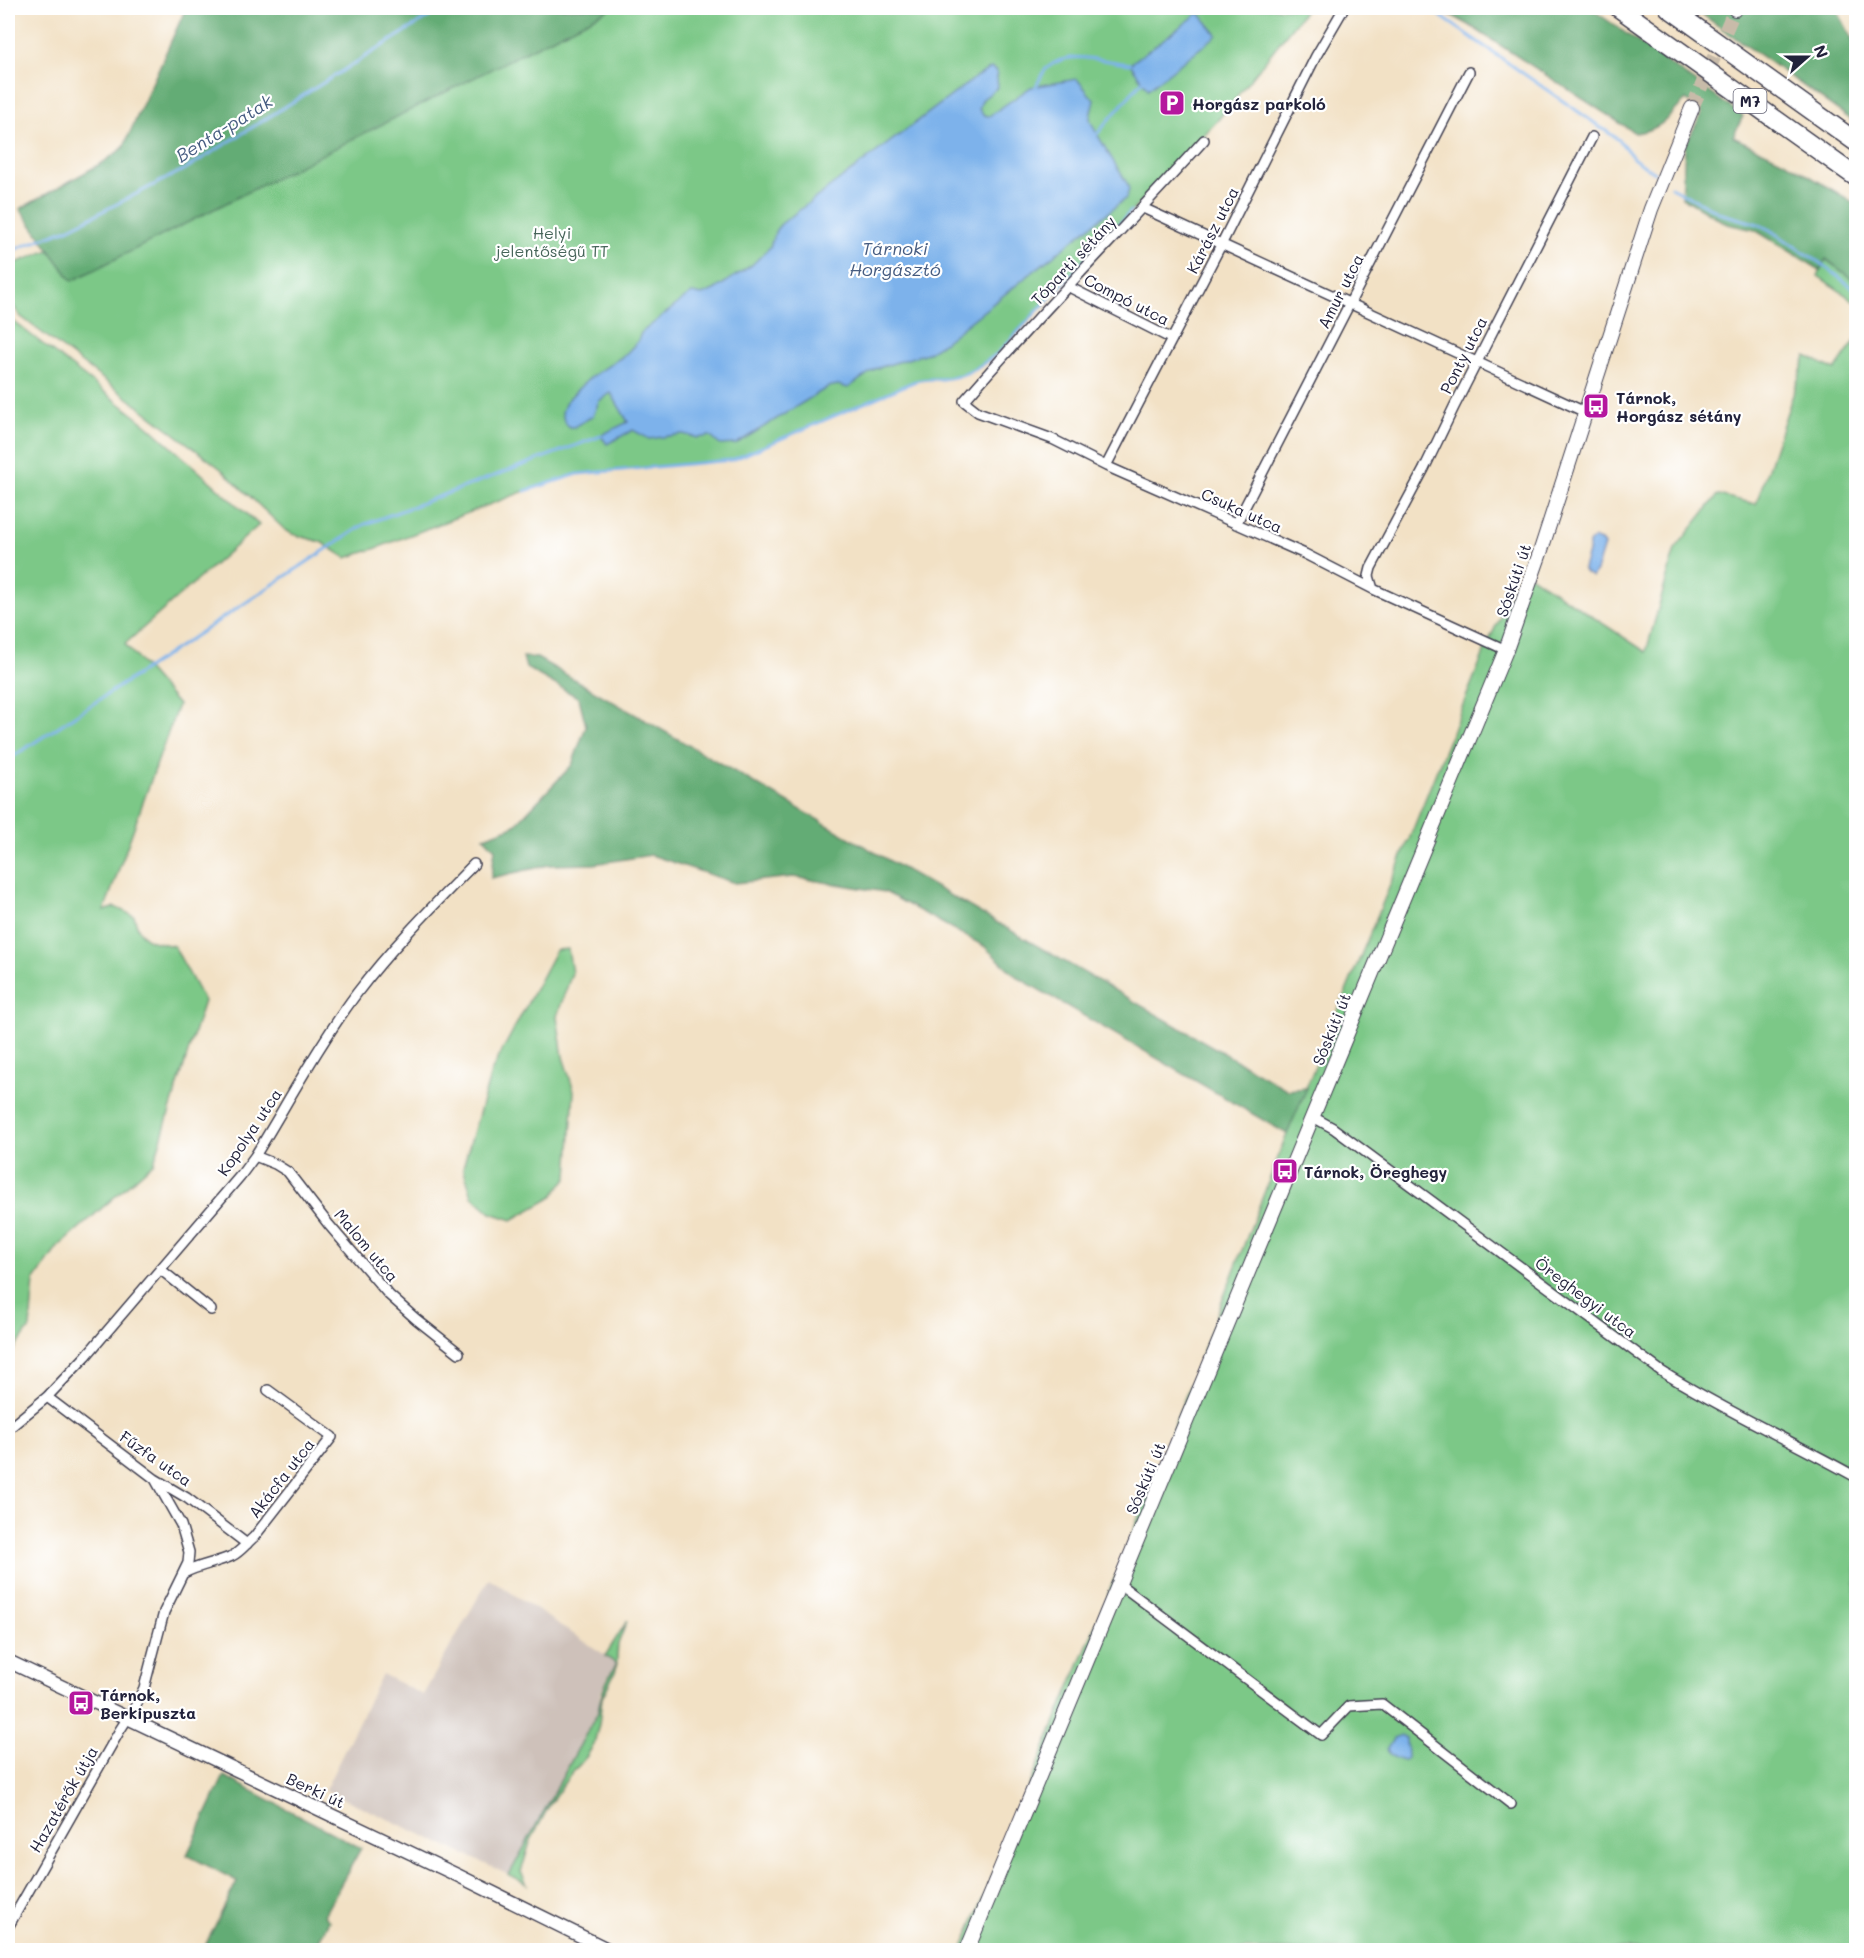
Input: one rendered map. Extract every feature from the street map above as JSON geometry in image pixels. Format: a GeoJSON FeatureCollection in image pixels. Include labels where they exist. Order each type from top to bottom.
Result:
{"type":"FeatureCollection","features":[{"type":"Feature","properties":{"kind":"highway","name":"M7"},"geometry":{"type":"LineString","coordinates":[[1619,8],[1857,177]]}},
{"type":"Feature","properties":{"kind":"highway","name":"M7"},"geometry":{"type":"LineString","coordinates":[[1669,8],[1857,142]]}},
{"type":"Feature","properties":{"kind":"main road","name":"Sóskúti út"},"geometry":{"type":"LineString","coordinates":[[967,1950],[1506,650],[1651,209],[1692,108]]}},
{"type":"Feature","properties":{"kind":"street","name":"Kárász utca"},"geometry":{"type":"LineString","coordinates":[[1106,466],[1316,56],[1344,8]]}},
{"type":"Feature","properties":{"kind":"street","name":"Amur utca"},"geometry":{"type":"LineString","coordinates":[[1236,524],[1468,72]]}},
{"type":"Feature","properties":{"kind":"street","name":"Ponty utca"},"geometry":{"type":"LineString","coordinates":[[1373,589],[1369,576],[1371,568],[1424,469],[1592,137]]}},
{"type":"Feature","properties":{"kind":"street","name":"Tóparti sétány"},"geometry":{"type":"LineString","coordinates":[[964,401],[1203,140]]}},
{"type":"Feature","properties":{"kind":"street"},"geometry":{"type":"LineString","coordinates":[[1143,207],[1586,412]]}},
{"type":"Feature","properties":{"kind":"street","name":"Compó utca"},"geometry":{"type":"LineString","coordinates":[[1069,287],[1172,339]]}},
{"type":"Feature","properties":{"kind":"street","name":"Csuka utca"},"geometry":{"type":"LineString","coordinates":[[964,401],[978,412],[1031,430],[1106,466],[1305,554],[1373,589],[1506,650]]}},
{"type":"Feature","properties":{"kind":"street","name":"Kopolya utca"},"geometry":{"type":"LineString","coordinates":[[8,1429],[47,1397],[86,1356],[255,1156],[357,993],[414,926],[474,864]]}},
{"type":"Feature","properties":{"kind":"street","name":"Öreghegyi utca"},"geometry":{"type":"LineString","coordinates":[[1313,1117],[1332,1128],[1660,1371],[1708,1399],[1857,1477]]}},
{"type":"Feature","properties":{"kind":"street","name":"Malom utca"},"geometry":{"type":"LineString","coordinates":[[255,1156],[288,1172],[333,1230],[389,1295],[459,1353]]}},
{"type":"Feature","properties":{"kind":"street"},"geometry":{"type":"LineString","coordinates":[[160,1269],[211,1310]]}},
{"type":"Feature","properties":{"kind":"street","name":"Akácfa utca"},"geometry":{"type":"LineString","coordinates":[[184,1573],[197,1566],[234,1556],[247,1544],[332,1437],[268,1390]]}},
{"type":"Feature","properties":{"kind":"street","name":"Fűzfa utca"},"geometry":{"type":"LineString","coordinates":[[47,1397],[155,1479],[187,1498],[247,1544]]}},
{"type":"Feature","properties":{"kind":"street"},"geometry":{"type":"LineString","coordinates":[[155,1479],[181,1525],[186,1540],[189,1552],[184,1573]]}},
{"type":"Feature","properties":{"kind":"street","name":"Hazatérők útja"},"geometry":{"type":"LineString","coordinates":[[8,1927],[144,1688],[165,1612],[184,1573]]}},
{"type":"Feature","properties":{"kind":"street"},"geometry":{"type":"LineString","coordinates":[[1119,1583],[1321,1735],[1349,1707],[1382,1704],[1511,1804]]}},
{"type":"Feature","properties":{"kind":"street","name":"Berki út"},"geometry":{"type":"LineString","coordinates":[[8,1661],[609,1950]]}},
{"type":"Feature","properties":{"kind":"shaded area"},"geometry":{"type":"Polygon","coordinates":[[[489,1578],[617,1663],[600,1694],[598,1712],[509,1875],[325,1790],[382,1674],[423,1695],[489,1578]]]}},
{"type":"Feature","properties":{"kind":"green space"},"geometry":{"type":"Polygon","coordinates":[[[186,8],[612,8],[72,281],[20,209],[102,163],[123,148],[186,8]]]}},
{"type":"Feature","properties":{"kind":"green space","name":"Helyi jelentőségű TT"},"geometry":{"type":"Polygon","coordinates":[[[485,8],[1307,8],[1218,120],[998,353],[979,366],[950,378],[924,379],[913,382],[732,460],[578,474],[525,491],[346,558],[321,542],[292,534],[284,529],[221,469],[20,316],[8,298],[8,266],[134,217],[485,8]]]}},
{"type":"Feature","properties":{"kind":"green space"},"geometry":{"type":"Polygon","coordinates":[[[1438,8],[1590,8],[1743,116],[1733,137],[1786,162],[1856,204],[1856,282],[1826,259],[1820,270],[1755,230],[1727,224],[1682,197],[1685,146],[1702,113],[1686,100],[1659,126],[1635,133],[1469,25],[1438,8]]]}},
{"type":"Feature","properties":{"kind":"green space"},"geometry":{"type":"Polygon","coordinates":[[[1693,8],[1836,8],[1856,46],[1856,123],[1693,8]]]}},
{"type":"Feature","properties":{"kind":"green space"},"geometry":{"type":"Polygon","coordinates":[[[1825,259],[1856,282],[1856,302],[1818,276],[1825,259]]]}},
{"type":"Feature","properties":{"kind":"green space"},"geometry":{"type":"Polygon","coordinates":[[[8,317],[147,425],[259,525],[125,644],[178,705],[104,911],[115,907],[134,916],[140,931],[147,939],[174,946],[204,1001],[154,1162],[58,1247],[34,1281],[30,1328],[8,1358],[8,317]]]}},
{"type":"Feature","properties":{"kind":"green space"},"geometry":{"type":"Polygon","coordinates":[[[1856,340],[1856,1950],[962,1950],[1120,1565],[1287,1134],[1487,645],[1522,570],[1646,652],[1675,549],[1718,495],[1756,504],[1806,356],[1835,370],[1856,340]]]}},
{"type":"Feature","properties":{"kind":"green space"},"geometry":{"type":"Polygon","coordinates":[[[523,657],[537,658],[1288,1090],[1307,1088],[1287,1134],[1017,977],[984,946],[885,892],[793,877],[735,883],[651,855],[594,864],[549,865],[491,878],[495,849],[484,837],[514,826],[572,765],[586,726],[579,698],[526,668],[523,657]]]}},
{"type":"Feature","properties":{"kind":"green space"},"geometry":{"type":"Polygon","coordinates":[[[568,949],[572,973],[557,1016],[563,1057],[574,1091],[568,1177],[551,1198],[512,1220],[491,1213],[472,1196],[463,1167],[492,1070],[556,950],[568,949]]]}},
{"type":"Feature","properties":{"kind":"green space"},"geometry":{"type":"Polygon","coordinates":[[[627,1621],[618,1644],[616,1664],[605,1656],[627,1621]]]}},
{"type":"Feature","properties":{"kind":"green space"},"geometry":{"type":"Polygon","coordinates":[[[616,1665],[616,1670],[602,1698],[594,1744],[550,1804],[530,1842],[521,1872],[527,1884],[509,1875],[598,1712],[605,1687],[616,1665]]]}},
{"type":"Feature","properties":{"kind":"green space"},"geometry":{"type":"Polygon","coordinates":[[[224,1776],[361,1848],[324,1915],[329,1921],[314,1950],[203,1950],[237,1881],[187,1855],[224,1776]]]}},
{"type":"Feature","properties":{"kind":"water"},"geometry":{"type":"Polygon","coordinates":[[[1199,13],[1217,35],[1148,89],[1130,64],[1199,13]]]}},
{"type":"Feature","properties":{"kind":"water","name":"Tárnoki Horgásztó"},"geometry":{"type":"Polygon","coordinates":[[[991,68],[996,71],[998,87],[982,100],[979,109],[983,115],[989,116],[1031,87],[1077,79],[1094,100],[1090,114],[1091,123],[1128,185],[1126,198],[942,344],[927,353],[875,369],[848,388],[838,385],[828,387],[736,444],[720,445],[710,436],[698,438],[683,434],[649,439],[633,430],[607,444],[601,436],[628,422],[611,393],[599,401],[593,416],[574,427],[569,427],[564,421],[562,412],[566,402],[591,377],[625,355],[638,341],[641,333],[692,293],[702,295],[714,290],[752,265],[770,247],[776,230],[781,224],[991,68]]]}},
{"type":"Feature","properties":{"kind":"water"},"geometry":{"type":"Polygon","coordinates":[[[1594,539],[1601,541],[1604,545],[1592,577],[1583,569],[1589,543],[1594,539]]]}},
{"type":"Feature","properties":{"kind":"water"},"geometry":{"type":"Polygon","coordinates":[[[1401,1735],[1406,1739],[1407,1758],[1403,1761],[1391,1755],[1387,1748],[1393,1738],[1401,1735]]]}},
{"type":"Feature","properties":{"kind":"waterway","name":"Benta-patak"},"geometry":{"type":"LineString","coordinates":[[8,252],[70,228],[187,168],[443,8]]}},
{"type":"Feature","properties":{"kind":"waterway"},"geometry":{"type":"LineString","coordinates":[[1429,8],[1619,140],[1634,159],[1655,173]]}},
{"type":"Feature","properties":{"kind":"waterway"},"geometry":{"type":"LineString","coordinates":[[1035,88],[1047,68],[1066,59],[1076,57],[1130,64]]}},
{"type":"Feature","properties":{"kind":"waterway"},"geometry":{"type":"LineString","coordinates":[[1097,134],[1142,81]]}},
{"type":"Feature","properties":{"kind":"waterway"},"geometry":{"type":"LineString","coordinates":[[1671,187],[1722,214],[1758,224],[1770,230],[1856,290]]}},
{"type":"Feature","properties":{"kind":"waterway"},"geometry":{"type":"LineString","coordinates":[[525,491],[578,474],[732,460],[913,382],[965,374],[998,353],[1131,211]]}},
{"type":"Feature","properties":{"kind":"waterway"},"geometry":{"type":"LineString","coordinates":[[8,760],[363,525],[601,436]]}},
{"type":"Feature","properties":{"kind":"tunnel"},"geometry":{"type":"LineString","coordinates":[[1692,108],[1735,9]]}},
{"type":"Feature","properties":{"kind":"place","name":"Horgász parkoló"},"geometry":{"type":"Point","coordinates":[1172,103]}},
{"type":"Feature","properties":{"kind":"place","name":"Tárnok, Horgász sétány"},"geometry":{"type":"Point","coordinates":[1596,406]}},
{"type":"Feature","properties":{"kind":"place","name":"Tárnok, Öreghegy"},"geometry":{"type":"Point","coordinates":[1285,1171]}},
{"type":"Feature","properties":{"kind":"place","name":"Tárnok, Berkipuszta"},"geometry":{"type":"Point","coordinates":[81,1703]}}]}
